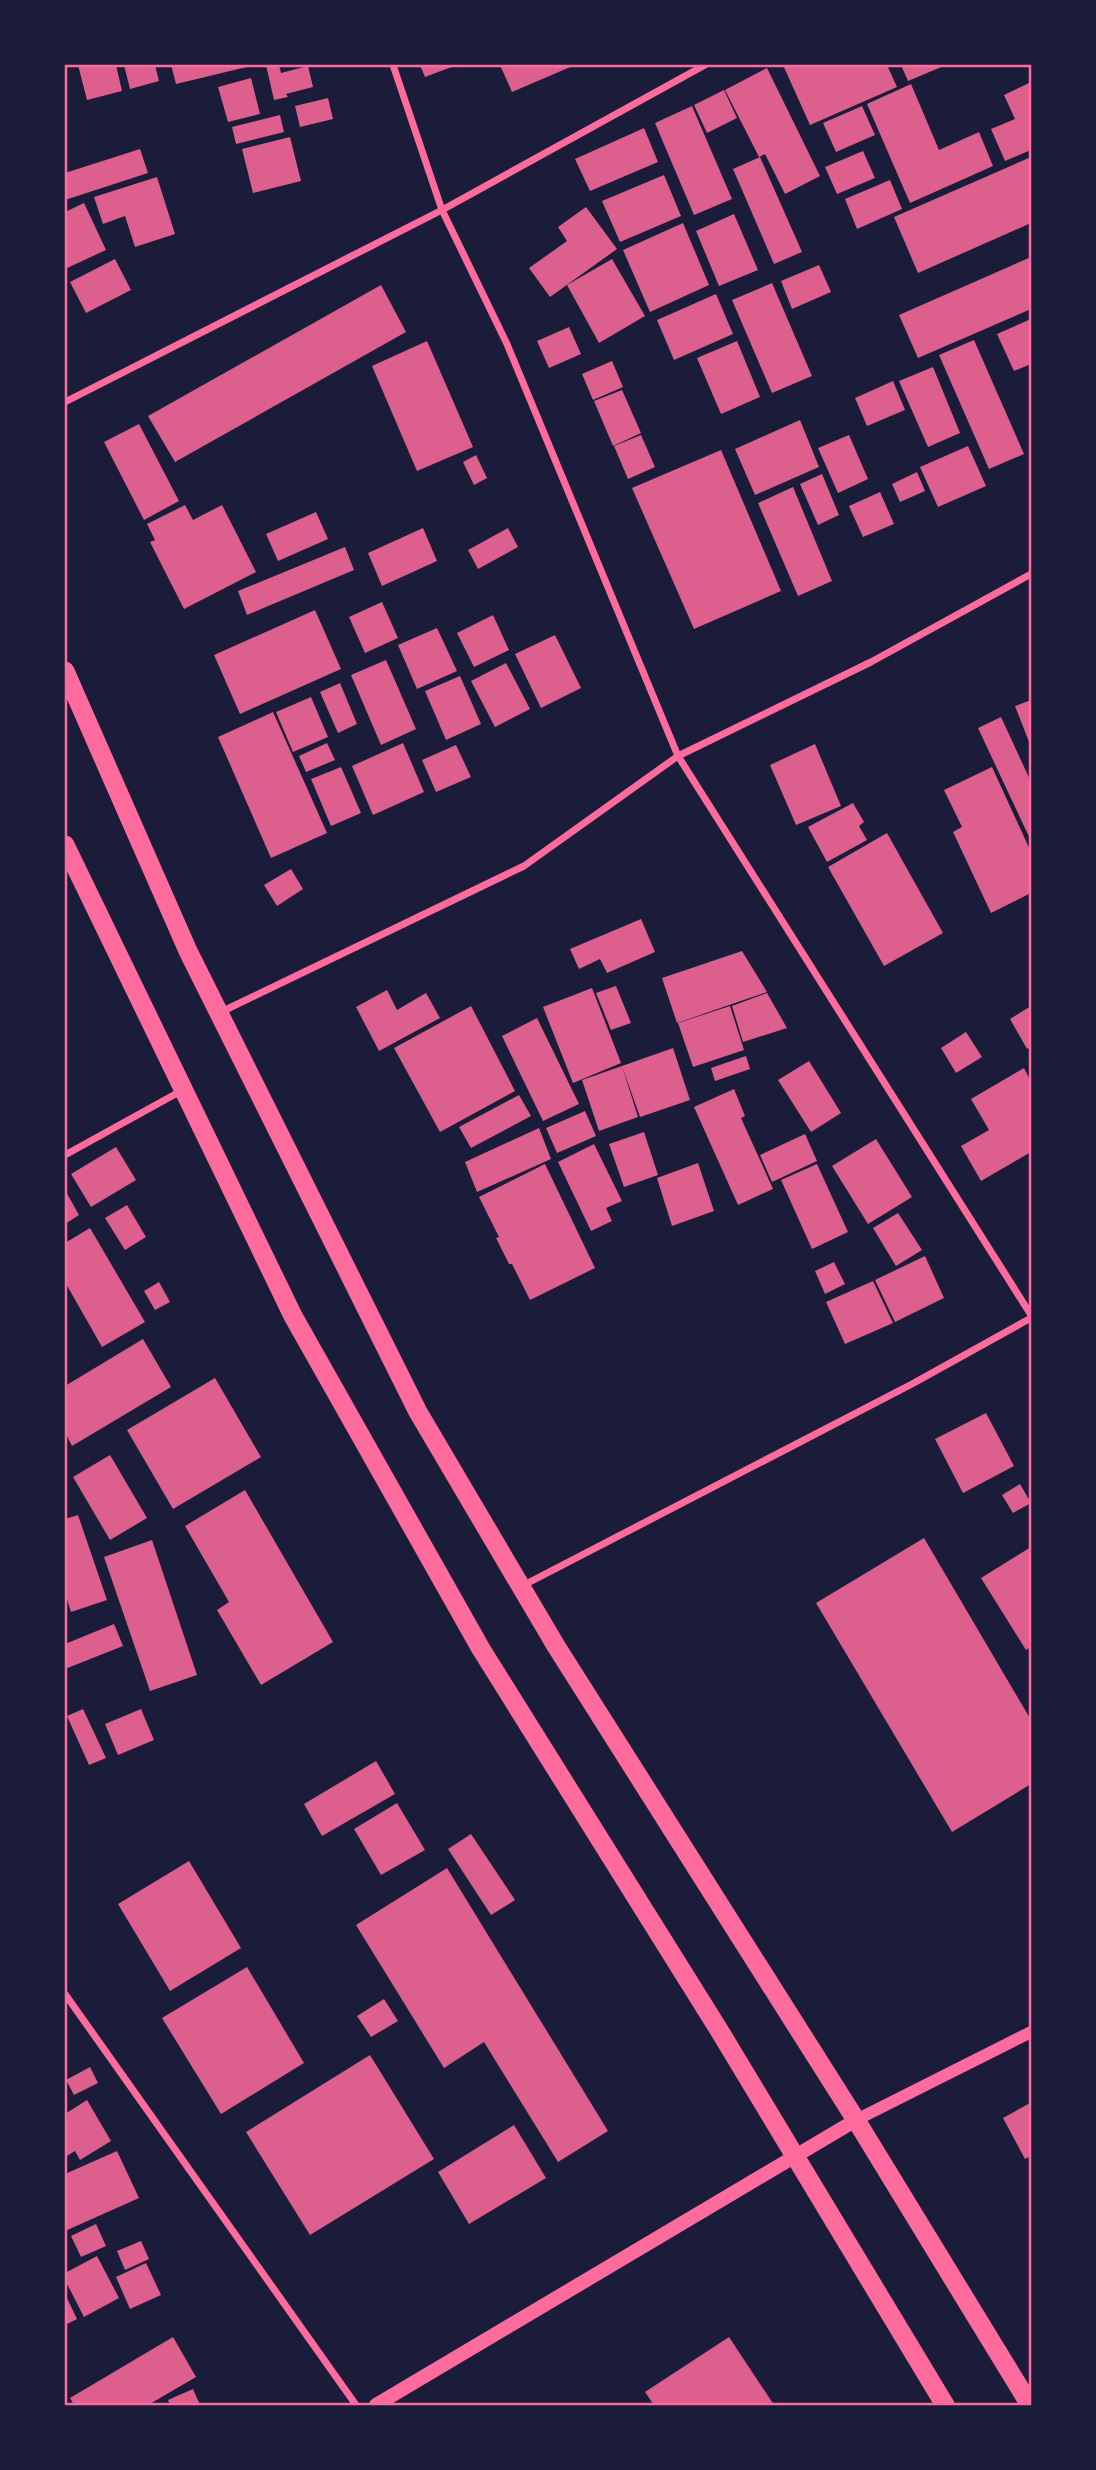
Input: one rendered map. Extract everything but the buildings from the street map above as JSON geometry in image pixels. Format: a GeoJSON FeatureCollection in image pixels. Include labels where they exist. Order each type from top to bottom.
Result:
{"type":"FeatureCollection","features":[{"type":"Feature","properties":{"kind":"highway"},"geometry":{"type":"LineString","coordinates":[[65,671],[177,926],[418,1412],[520,1587],[856,2120],[1030,2405]]}},
{"type":"Feature","properties":{"kind":"highway"},"geometry":{"type":"LineString","coordinates":[[65,845],[293,1316],[481,1649],[719,2030],[944,2405]]}},
{"type":"Feature","properties":{"kind":"main road"},"geometry":{"type":"LineString","coordinates":[[376,2405],[856,2120]]}},
{"type":"Feature","properties":{"kind":"street"},"geometry":{"type":"LineString","coordinates":[[393,65],[442,210],[507,344],[678,756],[1031,1317],[912,1384],[520,1587]]}},
{"type":"Feature","properties":{"kind":"street"},"geometry":{"type":"LineString","coordinates":[[65,402],[442,210],[705,65]]}},
{"type":"Feature","properties":{"kind":"street"},"geometry":{"type":"LineString","coordinates":[[219,1013],[524,866],[678,756],[871,662],[1031,574]]}},
{"type":"Feature","properties":{"kind":"street"},"geometry":{"type":"LineString","coordinates":[[65,1155],[183,1090]]}},
{"type":"Feature","properties":{"kind":"street"},"geometry":{"type":"LineString","coordinates":[[65,1994],[356,2405]]}},
{"type":"Feature","properties":{"kind":"street"},"geometry":{"type":"LineString","coordinates":[[856,2120],[1031,2032]]}}]}
